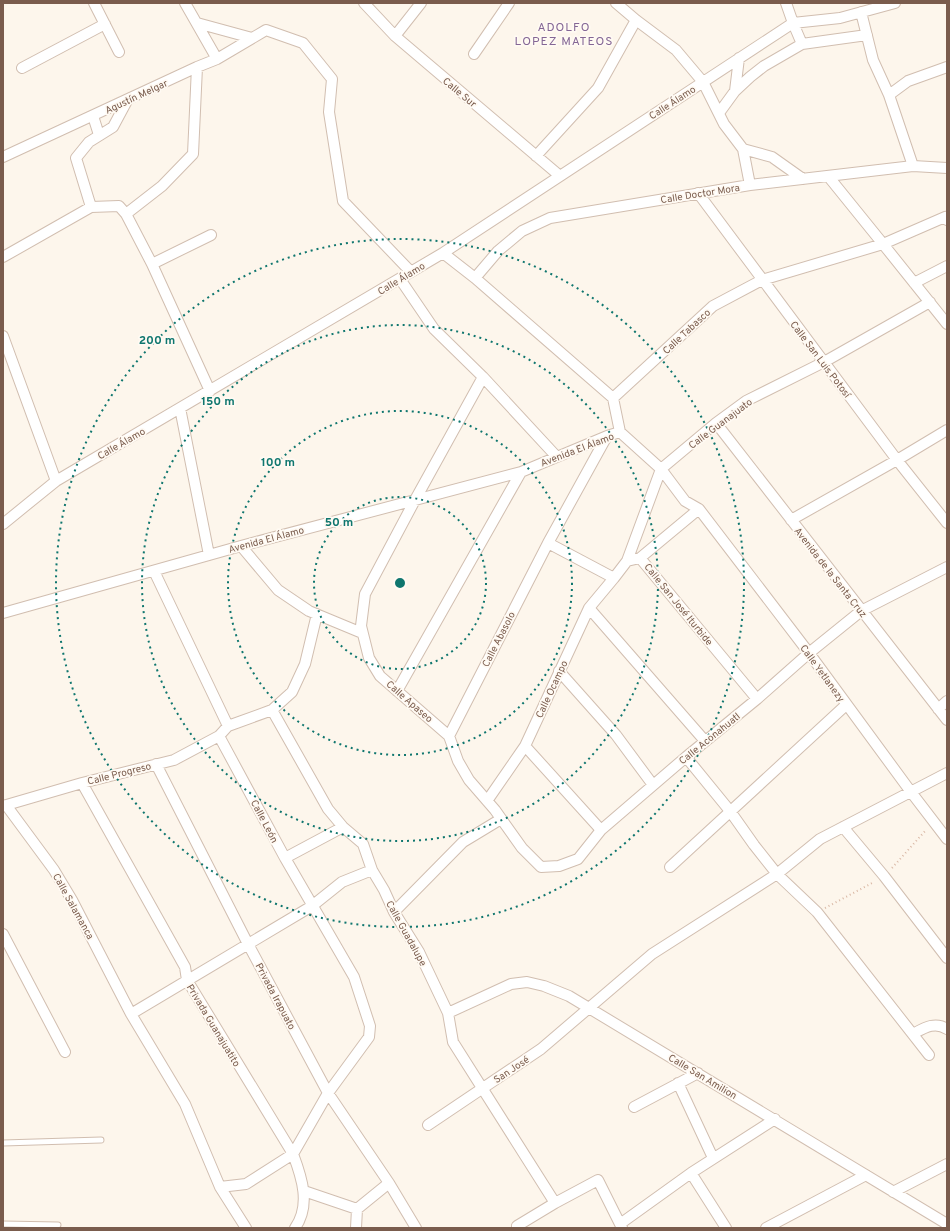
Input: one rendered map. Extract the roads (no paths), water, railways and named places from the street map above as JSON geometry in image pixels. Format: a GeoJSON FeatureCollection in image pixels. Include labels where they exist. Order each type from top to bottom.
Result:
{"type":"FeatureCollection","features":[{"type":"Feature","properties":{"kind":"street"},"geometry":{"type":"LineString","coordinates":[[94,3],[119,52]]}},
{"type":"Feature","properties":{"kind":"street"},"geometry":{"type":"LineString","coordinates":[[185,3],[217,59]]}},
{"type":"Feature","properties":{"kind":"street","name":"Calle Sur"},"geometry":{"type":"LineString","coordinates":[[364,3],[395,36],[560,176]]}},
{"type":"Feature","properties":{"kind":"street"},"geometry":{"type":"LineString","coordinates":[[395,36],[420,3]]}},
{"type":"Feature","properties":{"kind":"street"},"geometry":{"type":"LineString","coordinates":[[474,54],[509,3]]}},
{"type":"Feature","properties":{"kind":"street"},"geometry":{"type":"LineString","coordinates":[[616,3],[676,50],[703,82],[724,124],[743,149],[750,185]]}},
{"type":"Feature","properties":{"kind":"street"},"geometry":{"type":"LineString","coordinates":[[786,3],[792,23],[802,44]]}},
{"type":"Feature","properties":{"kind":"street"},"geometry":{"type":"LineString","coordinates":[[792,23],[840,18],[895,3]]}},
{"type":"Feature","properties":{"kind":"street"},"geometry":{"type":"LineString","coordinates":[[861,12],[873,60],[889,95],[913,166]]}},
{"type":"Feature","properties":{"kind":"street"},"geometry":{"type":"LineString","coordinates":[[536,156],[598,88],[636,20]]}},
{"type":"Feature","properties":{"kind":"street"},"geometry":{"type":"LineString","coordinates":[[197,23],[252,38]]}},
{"type":"Feature","properties":{"kind":"street","name":"Calle Álamo"},"geometry":{"type":"LineString","coordinates":[[3,524],[56,481],[443,254],[792,23]]}},
{"type":"Feature","properties":{"kind":"street"},"geometry":{"type":"LineString","coordinates":[[22,68],[104,24]]}},
{"type":"Feature","properties":{"kind":"street","name":"Agustín Melgar"},"geometry":{"type":"LineString","coordinates":[[3,157],[217,59],[266,30],[303,43],[332,79],[329,112],[343,201],[411,272]]}},
{"type":"Feature","properties":{"kind":"street"},"geometry":{"type":"LineString","coordinates":[[719,113],[736,90],[750,77],[764,66],[802,44],[867,35]]}},
{"type":"Feature","properties":{"kind":"street"},"geometry":{"type":"LineString","coordinates":[[736,90],[739,58]]}},
{"type":"Feature","properties":{"kind":"street"},"geometry":{"type":"LineString","coordinates":[[3,257],[91,207],[122,210],[162,186],[193,154],[197,67]]}},
{"type":"Feature","properties":{"kind":"street"},"geometry":{"type":"LineString","coordinates":[[889,95],[908,81],[947,67]]}},
{"type":"Feature","properties":{"kind":"street"},"geometry":{"type":"LineString","coordinates":[[91,207],[76,158],[89,142],[113,127],[128,99]]}},
{"type":"Feature","properties":{"kind":"street"},"geometry":{"type":"LineString","coordinates":[[93,116],[99,135]]}},
{"type":"Feature","properties":{"kind":"street"},"geometry":{"type":"LineString","coordinates":[[743,149],[772,158],[803,179]]}},
{"type":"Feature","properties":{"kind":"street","name":"Calle Doctor Mora"},"geometry":{"type":"LineString","coordinates":[[475,278],[498,251],[522,231],[550,218],[750,185],[913,166],[947,168]]}},
{"type":"Feature","properties":{"kind":"street"},"geometry":{"type":"LineString","coordinates":[[828,176],[947,324]]}},
{"type":"Feature","properties":{"kind":"street","name":"Calle San Luis Potosí"},"geometry":{"type":"LineString","coordinates":[[698,193],[897,460],[947,523]]}},
{"type":"Feature","properties":{"kind":"street"},"geometry":{"type":"LineString","coordinates":[[122,210],[152,264],[194,359],[210,391]]}},
{"type":"Feature","properties":{"kind":"street","name":"Calle Tabasco"},"geometry":{"type":"LineString","coordinates":[[613,398],[713,306],[762,280],[884,244],[944,217],[947,220]]}},
{"type":"Feature","properties":{"kind":"street"},"geometry":{"type":"LineString","coordinates":[[152,264],[211,234]]}},
{"type":"Feature","properties":{"kind":"street"},"geometry":{"type":"LineString","coordinates":[[443,254],[475,278],[613,398],[620,432],[661,469],[685,501],[699,509],[640,558]]}},
{"type":"Feature","properties":{"kind":"street"},"geometry":{"type":"LineString","coordinates":[[914,282],[947,266]]}},
{"type":"Feature","properties":{"kind":"street"},"geometry":{"type":"LineString","coordinates":[[400,279],[434,329],[483,377],[556,456]]}},
{"type":"Feature","properties":{"kind":"street","name":"Calle Guanajuato"},"geometry":{"type":"LineString","coordinates":[[661,469],[746,401],[824,362],[930,302]]}},
{"type":"Feature","properties":{"kind":"street"},"geometry":{"type":"LineString","coordinates":[[3,336],[56,481]]}},
{"type":"Feature","properties":{"kind":"street","name":"Calle Apaseo"},"geometry":{"type":"LineString","coordinates":[[483,377],[415,500],[366,594],[360,626],[369,658],[380,676],[449,736],[458,761],[469,780],[487,801],[522,848],[541,867],[559,866]]}},
{"type":"Feature","properties":{"kind":"street"},"geometry":{"type":"LineString","coordinates":[[180,408],[210,555]]}},
{"type":"Feature","properties":{"kind":"street","name":"Avenida de la Santa Cruz"},"geometry":{"type":"LineString","coordinates":[[716,424],[947,720]]}},
{"type":"Feature","properties":{"kind":"street"},"geometry":{"type":"LineString","coordinates":[[791,520],[947,430]]}},
{"type":"Feature","properties":{"kind":"street","name":"Avenida El Álamo"},"geometry":{"type":"LineString","coordinates":[[4,610],[520,472],[556,456],[620,432]]}},
{"type":"Feature","properties":{"kind":"street","name":"Calle Abasolo"},"geometry":{"type":"LineString","coordinates":[[449,736],[548,543],[607,436]]}},
{"type":"Feature","properties":{"kind":"street"},"geometry":{"type":"LineString","coordinates":[[548,543],[614,578],[627,561],[661,469]]}},
{"type":"Feature","properties":{"kind":"street"},"geometry":{"type":"LineString","coordinates":[[397,691],[520,472]]}},
{"type":"Feature","properties":{"kind":"street","name":"Calle Yetlanezy"},"geometry":{"type":"LineString","coordinates":[[699,509],[947,838]]}},
{"type":"Feature","properties":{"kind":"street"},"geometry":{"type":"LineString","coordinates":[[241,546],[278,590],[309,611],[362,633]]}},
{"type":"Feature","properties":{"kind":"street","name":"Calle San José Iturbide"},"geometry":{"type":"LineString","coordinates":[[627,561],[640,558],[757,700]]}},
{"type":"Feature","properties":{"kind":"street","name":"Calle Aconahuatl"},"geometry":{"type":"LineString","coordinates":[[559,866],[578,859],[601,830],[705,741],[757,700],[809,653],[861,610],[947,567]]}},
{"type":"Feature","properties":{"kind":"street"},"geometry":{"type":"LineString","coordinates":[[154,571],[228,726],[272,710],[292,692],[306,664],[317,614]]}},
{"type":"Feature","properties":{"kind":"street","name":"Calle Ocampo"},"geometry":{"type":"LineString","coordinates":[[487,801],[525,746],[589,608],[614,578]]}},
{"type":"Feature","properties":{"kind":"street"},"geometry":{"type":"LineString","coordinates":[[589,608],[705,741]]}},
{"type":"Feature","properties":{"kind":"street"},"geometry":{"type":"LineString","coordinates":[[559,671],[616,734],[653,785]]}},
{"type":"Feature","properties":{"kind":"street"},"geometry":{"type":"LineString","coordinates":[[938,709],[947,701]]}},
{"type":"Feature","properties":{"kind":"street"},"geometry":{"type":"LineString","coordinates":[[670,867],[846,705]]}},
{"type":"Feature","properties":{"kind":"street","name":"Calle Guadalupe"},"geometry":{"type":"LineString","coordinates":[[272,710],[328,809],[343,827],[363,844],[372,870],[384,890],[394,912],[419,952],[448,1013],[453,1042],[556,1203]]}},
{"type":"Feature","properties":{"kind":"street","name":"Calle Progreso"},"geometry":{"type":"LineString","coordinates":[[5,805],[82,783],[174,760],[219,736],[228,726]]}},
{"type":"Feature","properties":{"kind":"street","name":"Calle León"},"geometry":{"type":"LineString","coordinates":[[219,736],[285,858],[354,977],[370,1026],[369,1036],[328,1093]]}},
{"type":"Feature","properties":{"kind":"street"},"geometry":{"type":"LineString","coordinates":[[525,746],[601,830]]}},
{"type":"Feature","properties":{"kind":"street"},"geometry":{"type":"LineString","coordinates":[[686,757],[730,811],[777,874],[817,912],[929,1054]]}},
{"type":"Feature","properties":{"kind":"street","name":"Privada Irapuato"},"geometry":{"type":"LineString","coordinates":[[156,764],[248,944],[328,1093],[389,1183],[416,1228]]}},
{"type":"Feature","properties":{"kind":"street","name":"San José"},"geometry":{"type":"LineString","coordinates":[[428,1124],[541,1049],[652,954],[777,874],[820,839],[947,774]]}},
{"type":"Feature","properties":{"kind":"street","name":"Privada Guanajuatito"},"geometry":{"type":"LineString","coordinates":[[82,783],[185,967],[187,980],[293,1154],[304,1191],[303,1210],[295,1228]]}},
{"type":"Feature","properties":{"kind":"street","name":"Calle Salamanca"},"geometry":{"type":"LineString","coordinates":[[5,805],[54,870],[72,900],[131,1014],[185,1104],[220,1187],[246,1228]]}},
{"type":"Feature","properties":{"kind":"street"},"geometry":{"type":"LineString","coordinates":[[394,912],[463,842],[501,819]]}},
{"type":"Feature","properties":{"kind":"street"},"geometry":{"type":"LineString","coordinates":[[285,858],[343,827]]}},
{"type":"Feature","properties":{"kind":"street"},"geometry":{"type":"LineString","coordinates":[[843,827],[884,876],[947,958]]}},
{"type":"Feature","properties":{"kind":"street"},"geometry":{"type":"LineString","coordinates":[[131,1014],[312,906],[342,882],[372,870]]}},
{"type":"Feature","properties":{"kind":"street"},"geometry":{"type":"LineString","coordinates":[[3,934],[65,1052]]}},
{"type":"Feature","properties":{"kind":"street","name":"Calle San Amilion"},"geometry":{"type":"LineString","coordinates":[[448,1013],[511,984],[527,982],[544,986],[569,996],[947,1224]]}},
{"type":"Feature","properties":{"kind":"street"},"geometry":{"type":"LineString","coordinates":[[913,1034],[928,1026],[942,1026],[947,1029]]}},
{"type":"Feature","properties":{"kind":"street"},"geometry":{"type":"LineString","coordinates":[[634,1107],[698,1073]]}},
{"type":"Feature","properties":{"kind":"street"},"geometry":{"type":"LineString","coordinates":[[678,1083],[713,1158]]}},
{"type":"Feature","properties":{"kind":"street"},"geometry":{"type":"LineString","coordinates":[[220,1187],[246,1184],[293,1154],[328,1093]]}},
{"type":"Feature","properties":{"kind":"street"},"geometry":{"type":"LineString","coordinates":[[518,1227],[556,1203],[598,1180],[621,1226],[690,1173],[775,1119]]}},
{"type":"Feature","properties":{"kind":"street"},"geometry":{"type":"LineString","coordinates":[[893,1192],[947,1164]]}},
{"type":"Feature","properties":{"kind":"street"},"geometry":{"type":"LineString","coordinates":[[690,1173],[726,1228]]}},
{"type":"Feature","properties":{"kind":"street"},"geometry":{"type":"LineString","coordinates":[[766,1228],[866,1175]]}},
{"type":"Feature","properties":{"kind":"street"},"geometry":{"type":"LineString","coordinates":[[356,1228],[357,1209],[389,1183]]}},
{"type":"Feature","properties":{"kind":"street"},"geometry":{"type":"LineString","coordinates":[[304,1191],[357,1209]]}},
{"type":"Feature","properties":{"kind":"lane"},"geometry":{"type":"LineString","coordinates":[[3,1143],[101,1140]]}},
{"type":"Feature","properties":{"kind":"lane"},"geometry":{"type":"LineString","coordinates":[[3,1224],[58,1225]]}},
{"type":"Feature","properties":{"kind":"district","name":"ADOLFO LOPEZ MATEOS"},"geometry":{"type":"Point","coordinates":[564,34]}}]}
